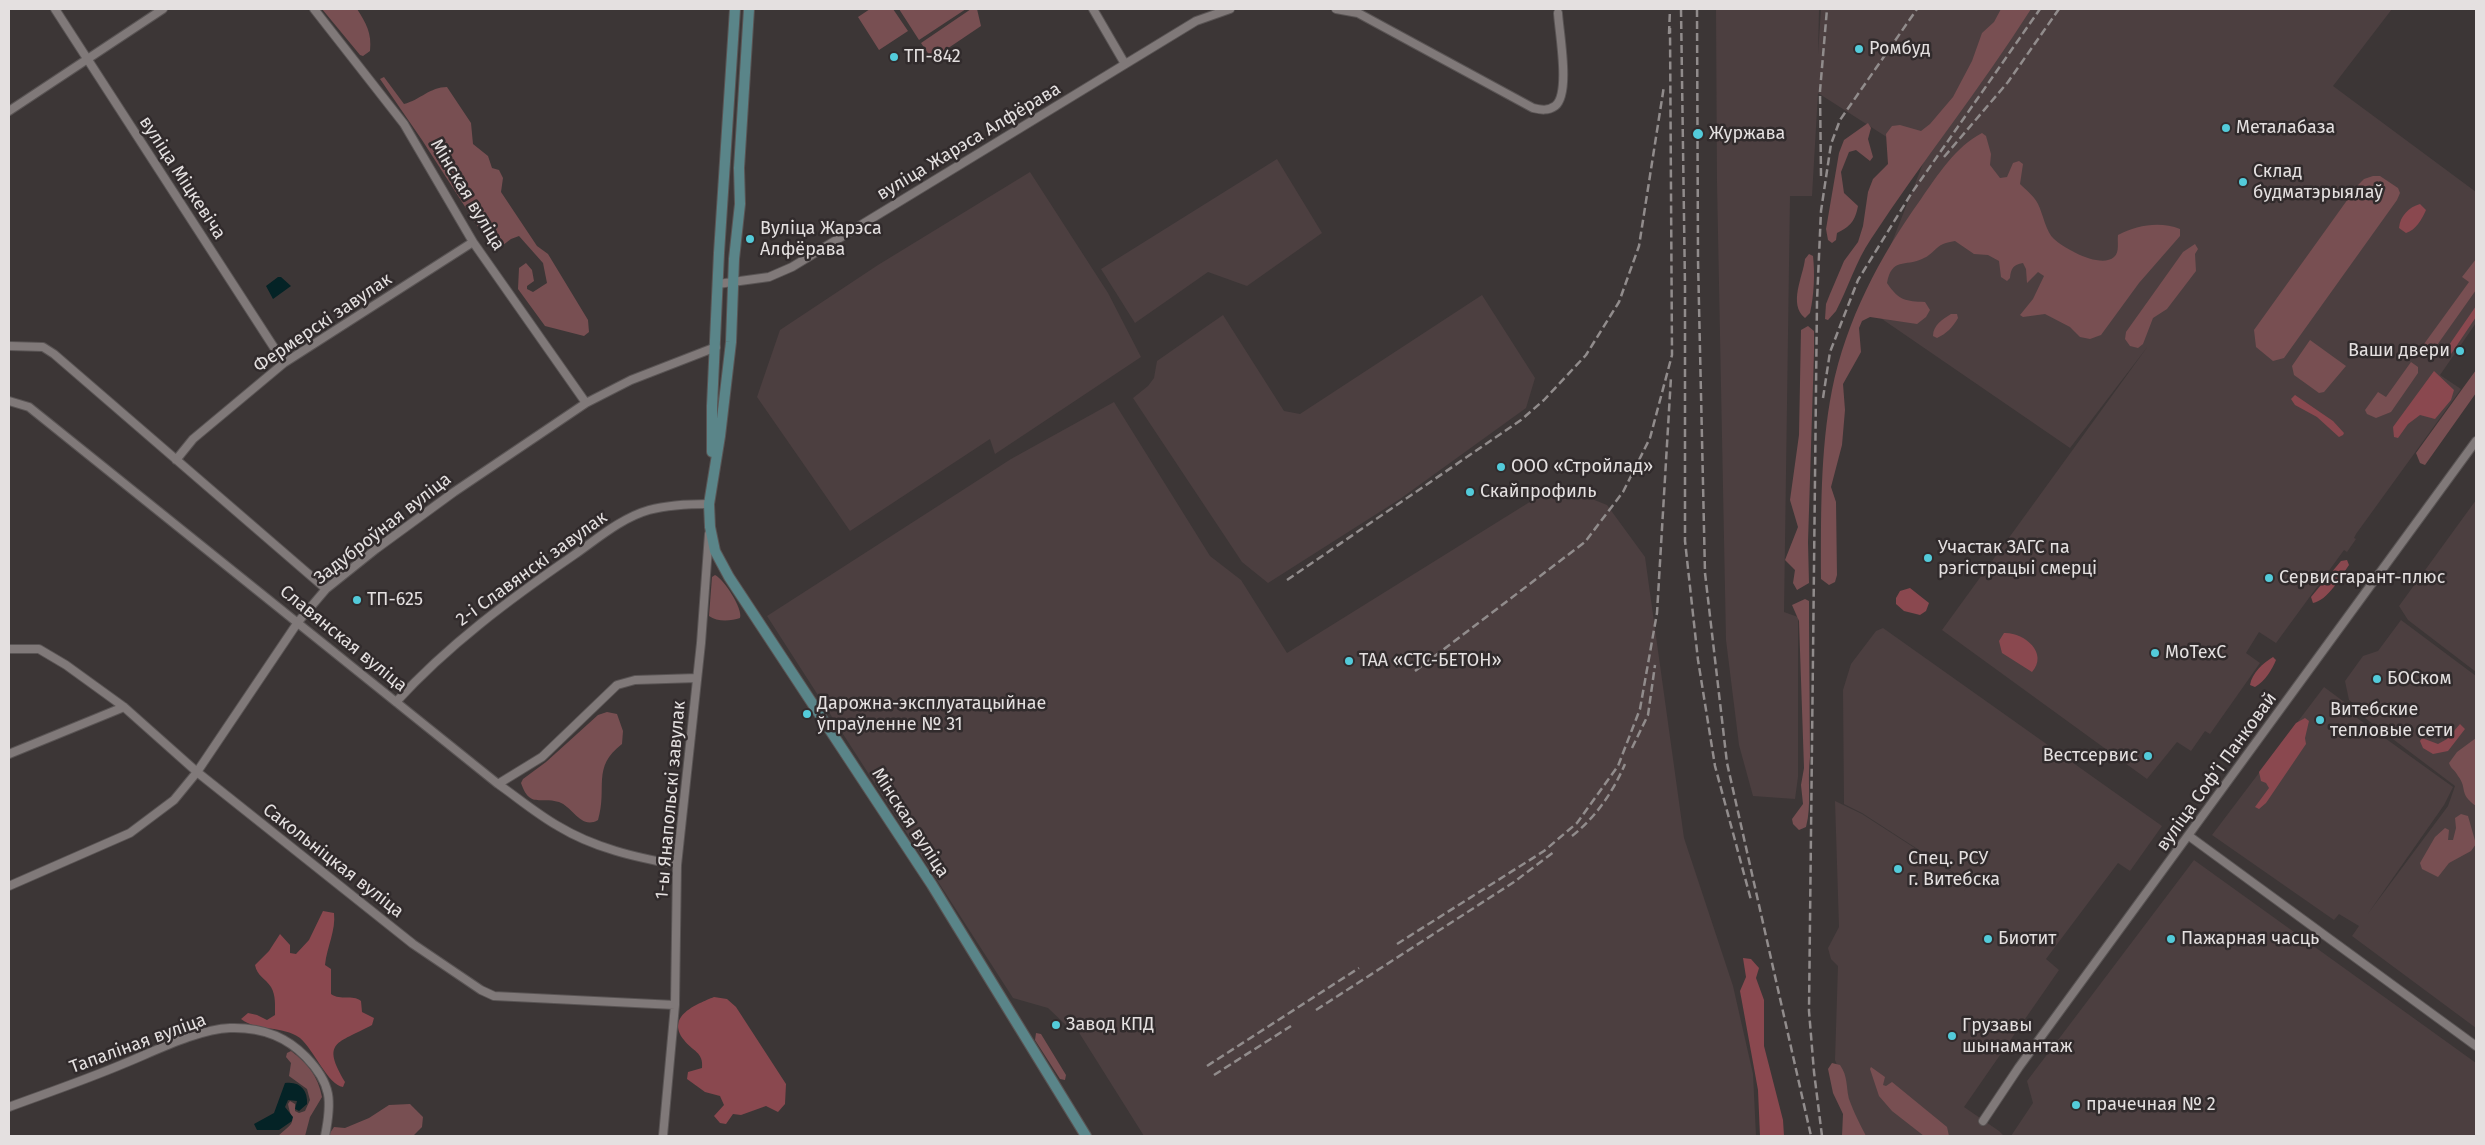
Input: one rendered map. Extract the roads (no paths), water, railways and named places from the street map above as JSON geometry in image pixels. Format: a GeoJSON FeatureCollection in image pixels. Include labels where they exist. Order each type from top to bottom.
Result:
{"type":"FeatureCollection","features":[{"type":"Feature","properties":{"kind":"main road"},"geometry":{"type":"LineString","coordinates":[[712,474],[712,406],[718,284],[735,9]]}},
{"type":"Feature","properties":{"kind":"main road"},"geometry":{"type":"LineString","coordinates":[[712,474],[720,436],[731,342],[740,204],[738,168],[749,9]]}},
{"type":"Feature","properties":{"kind":"main road"},"geometry":{"type":"LineString","coordinates":[[716,346],[731,342]]}},
{"type":"Feature","properties":{"kind":"main road","name":"Мінская вуліца"},"geometry":{"type":"LineString","coordinates":[[712,474],[709,504],[710,527],[715,551],[729,577],[932,885],[1086,1136]]}},
{"type":"Feature","properties":{"kind":"street","name":"вуліца Міцкевіча"},"geometry":{"type":"LineString","coordinates":[[55,9],[284,363]]}},
{"type":"Feature","properties":{"kind":"street"},"geometry":{"type":"LineString","coordinates":[[9,110],[163,9]]}},
{"type":"Feature","properties":{"kind":"street","name":"Мінская вуліца"},"geometry":{"type":"LineString","coordinates":[[314,9],[404,124],[473,242],[586,403]]}},
{"type":"Feature","properties":{"kind":"street"},"geometry":{"type":"LineString","coordinates":[[1093,9],[1125,64]]}},
{"type":"Feature","properties":{"kind":"street","name":"вуліца Жарэса Алфёрава"},"geometry":{"type":"LineString","coordinates":[[718,284],[770,277],[792,267],[1196,21],[1230,9]]}},
{"type":"Feature","properties":{"kind":"street"},"geometry":{"type":"LineString","coordinates":[[1336,9],[1358,13],[1533,108],[1545,110],[1556,106],[1564,82],[1558,13]]}},
{"type":"Feature","properties":{"kind":"street","name":"Фермерскі завулак"},"geometry":{"type":"LineString","coordinates":[[176,460],[193,439],[284,363],[473,242]]}},
{"type":"Feature","properties":{"kind":"street","name":"Славянская вуліца"},"geometry":{"type":"LineString","coordinates":[[9,346],[43,347],[54,354],[326,589]]}},
{"type":"Feature","properties":{"kind":"street","name":"Задуброўная вуліца"},"geometry":{"type":"LineString","coordinates":[[9,886],[130,833],[174,800],[198,772],[298,622],[326,589],[376,549],[454,492],[586,403],[630,380],[716,346]]}},
{"type":"Feature","properties":{"kind":"street","name":"Славянская вуліца"},"geometry":{"type":"LineString","coordinates":[[9,401],[30,407],[498,784],[557,826],[583,839],[626,855],[677,865]]}},
{"type":"Feature","properties":{"kind":"street","name":"вуліца Софʼі Панковай"},"geometry":{"type":"LineString","coordinates":[[1983,1121],[2019,1066],[2476,441]]}},
{"type":"Feature","properties":{"kind":"street","name":"2-і Славянскі завулак"},"geometry":{"type":"LineString","coordinates":[[396,702],[427,668],[512,598],[622,521],[648,510],[681,504],[709,504]]}},
{"type":"Feature","properties":{"kind":"street","name":"1-ы Янапольскі завулак"},"geometry":{"type":"LineString","coordinates":[[663,1136],[675,1005],[677,865],[698,678],[710,527]]}},
{"type":"Feature","properties":{"kind":"street","name":"Сакольніцкая вуліца"},"geometry":{"type":"LineString","coordinates":[[9,649],[39,649],[66,665],[124,707],[198,772],[413,944],[481,990],[494,996],[675,1005]]}},
{"type":"Feature","properties":{"kind":"street"},"geometry":{"type":"LineString","coordinates":[[498,784],[542,757],[617,684],[636,680],[698,678]]}},
{"type":"Feature","properties":{"kind":"street"},"geometry":{"type":"LineString","coordinates":[[9,754],[124,707]]}},
{"type":"Feature","properties":{"kind":"street"},"geometry":{"type":"LineString","coordinates":[[2189,836],[2476,1046]]}},
{"type":"Feature","properties":{"kind":"street","name":"Тапаліная вуліца"},"geometry":{"type":"LineString","coordinates":[[9,1107],[193,1036],[230,1028],[243,1029],[272,1033],[294,1045],[313,1064],[326,1085],[331,1104],[325,1136]]}},
{"type":"Feature","properties":{"kind":"water"},"geometry":{"type":"Polygon","coordinates":[[[278,277],[281,277],[291,286],[273,299],[266,286],[278,277]]]}},
{"type":"Feature","properties":{"kind":"water"},"geometry":{"type":"Polygon","coordinates":[[[285,1083],[295,1083],[302,1087],[306,1095],[307,1104],[299,1111],[295,1109],[297,1101],[288,1100],[285,1107],[293,1117],[292,1121],[279,1130],[257,1130],[254,1124],[274,1113],[285,1083]]]}},
{"type":"Feature","properties":{"kind":"railway"},"geometry":{"type":"LineString","coordinates":[[1669,34],[1670,9]]}},
{"type":"Feature","properties":{"kind":"railway"},"geometry":{"type":"LineString","coordinates":[[1681,9],[1685,286],[1685,541],[1698,660],[1715,766],[1751,900]]}},
{"type":"Feature","properties":{"kind":"railway"},"geometry":{"type":"LineString","coordinates":[[1697,9],[1698,260],[1705,573],[1727,763],[1811,1136]]}},
{"type":"Feature","properties":{"kind":"railway"},"geometry":{"type":"LineString","coordinates":[[1821,176],[1820,91],[1827,9]]}},
{"type":"Feature","properties":{"kind":"railway"},"geometry":{"type":"LineString","coordinates":[[1822,1136],[1809,1011],[1817,301],[1821,211],[1831,144],[1840,120],[1917,9]]}},
{"type":"Feature","properties":{"kind":"railway"},"geometry":{"type":"LineString","coordinates":[[1823,398],[1830,352],[1858,280],[1911,194],[2040,9]]}},
{"type":"Feature","properties":{"kind":"railway"},"geometry":{"type":"LineString","coordinates":[[1944,157],[2008,82],[2059,9]]}},
{"type":"Feature","properties":{"kind":"railway"},"geometry":{"type":"LineString","coordinates":[[1415,671],[1585,542],[1623,492],[1650,438],[1672,355],[1670,28]]}},
{"type":"Feature","properties":{"kind":"railway"},"geometry":{"type":"LineString","coordinates":[[1287,580],[1521,420],[1544,400],[1586,355],[1619,302],[1639,246],[1664,86]]}},
{"type":"Feature","properties":{"kind":"railway"},"geometry":{"type":"LineString","coordinates":[[1397,944],[1544,851],[1577,823],[1618,766],[1640,709],[1657,613],[1671,377]]}},
{"type":"Feature","properties":{"kind":"railway"},"geometry":{"type":"LineString","coordinates":[[1632,748],[1648,715],[1655,665]]}},
{"type":"Feature","properties":{"kind":"railway"},"geometry":{"type":"LineString","coordinates":[[1572,836],[1589,821],[1603,803],[1625,764]]}},
{"type":"Feature","properties":{"kind":"railway"},"geometry":{"type":"LineString","coordinates":[[1316,1010],[1514,882],[1555,851]]}},
{"type":"Feature","properties":{"kind":"railway"},"geometry":{"type":"LineString","coordinates":[[1207,1066],[1359,968]]}},
{"type":"Feature","properties":{"kind":"railway"},"geometry":{"type":"LineString","coordinates":[[1214,1075],[1291,1026]]}},
{"type":"Feature","properties":{"kind":"place","name":"Ромбуд"},"geometry":{"type":"Point","coordinates":[1859,49]}},
{"type":"Feature","properties":{"kind":"place","name":"ТП-842"},"geometry":{"type":"Point","coordinates":[894,57]}},
{"type":"Feature","properties":{"kind":"place","name":"Металабаза"},"geometry":{"type":"Point","coordinates":[2226,128]}},
{"type":"Feature","properties":{"kind":"place","name":"Журжава"},"geometry":{"type":"Point","coordinates":[1698,134]}},
{"type":"Feature","properties":{"kind":"place","name":"Склад будматэрыялаў"},"geometry":{"type":"Point","coordinates":[2243,182]}},
{"type":"Feature","properties":{"kind":"place","name":"Вуліца Жарэса Алфёрава"},"geometry":{"type":"Point","coordinates":[750,239]}},
{"type":"Feature","properties":{"kind":"place","name":"Ваши двери"},"geometry":{"type":"Point","coordinates":[2460,351]}},
{"type":"Feature","properties":{"kind":"place","name":"ООО «Стройлад»"},"geometry":{"type":"Point","coordinates":[1501,467]}},
{"type":"Feature","properties":{"kind":"place","name":"Скайпрофиль"},"geometry":{"type":"Point","coordinates":[1470,492]}},
{"type":"Feature","properties":{"kind":"place","name":"Участак ЗАГС па рэгістрацыі смерці"},"geometry":{"type":"Point","coordinates":[1928,558]}},
{"type":"Feature","properties":{"kind":"place","name":"Сервисгарант-плюс"},"geometry":{"type":"Point","coordinates":[2269,578]}},
{"type":"Feature","properties":{"kind":"place","name":"ТП-625"},"geometry":{"type":"Point","coordinates":[357,600]}},
{"type":"Feature","properties":{"kind":"place","name":"MoTexC"},"geometry":{"type":"Point","coordinates":[2155,653]}},
{"type":"Feature","properties":{"kind":"place","name":"ТАА «СТС-БЕТОН»"},"geometry":{"type":"Point","coordinates":[1349,661]}},
{"type":"Feature","properties":{"kind":"place","name":"БОСком"},"geometry":{"type":"Point","coordinates":[2377,679]}},
{"type":"Feature","properties":{"kind":"place","name":"Дарожна-эксплуатацыйнае ўпраўленне № 31"},"geometry":{"type":"Point","coordinates":[807,714]}},
{"type":"Feature","properties":{"kind":"place","name":"Витебские тепловые сети"},"geometry":{"type":"Point","coordinates":[2320,720]}},
{"type":"Feature","properties":{"kind":"place","name":"Вестсервис"},"geometry":{"type":"Point","coordinates":[2148,756]}},
{"type":"Feature","properties":{"kind":"place","name":"Спец. РСУ г. Витебска"},"geometry":{"type":"Point","coordinates":[1898,869]}},
{"type":"Feature","properties":{"kind":"place","name":"Биотит"},"geometry":{"type":"Point","coordinates":[1988,939]}},
{"type":"Feature","properties":{"kind":"place","name":"Пажарная часць"},"geometry":{"type":"Point","coordinates":[2171,939]}},
{"type":"Feature","properties":{"kind":"place","name":"Завод КПД"},"geometry":{"type":"Point","coordinates":[1056,1025]}},
{"type":"Feature","properties":{"kind":"place","name":"Грузавы шынамантаж"},"geometry":{"type":"Point","coordinates":[1952,1036]}},
{"type":"Feature","properties":{"kind":"place","name":"прачечная № 2"},"geometry":{"type":"Point","coordinates":[2076,1105]}}]}
